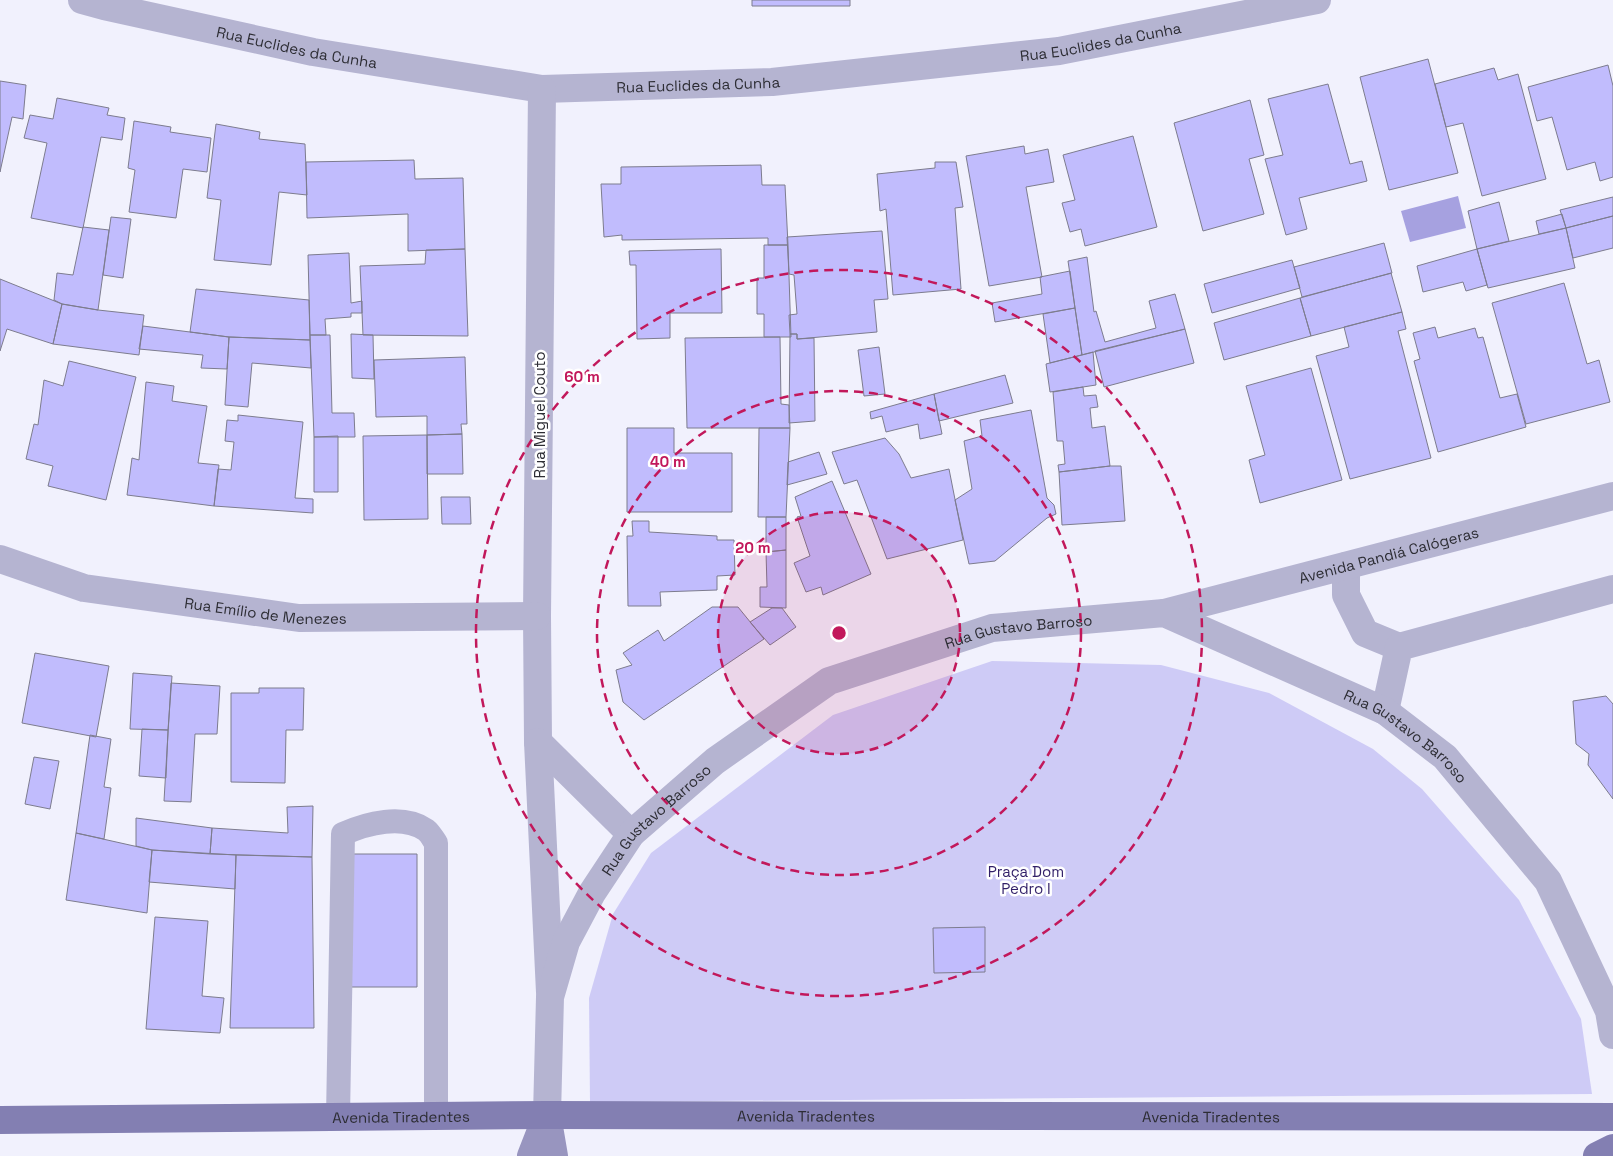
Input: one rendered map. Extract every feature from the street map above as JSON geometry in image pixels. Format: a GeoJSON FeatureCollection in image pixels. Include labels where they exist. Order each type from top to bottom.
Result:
{"type":"FeatureCollection","features":[{"type":"Feature","properties":{"kind":"main road","name":"Avenida Tiradentes"},"geometry":{"type":"LineString","coordinates":[[0,1120],[547,1115],[1613,1117]]}},
{"type":"Feature","properties":{"kind":"main road","name":"Rua Gustavo Barroso"},"geometry":{"type":"LineString","coordinates":[[531,1156],[547,1115]]}},
{"type":"Feature","properties":{"kind":"main road"},"geometry":{"type":"LineString","coordinates":[[547,1115],[554,1156]]}},
{"type":"Feature","properties":{"kind":"main road"},"geometry":{"type":"LineString","coordinates":[[1597,1156],[1613,1148]]}},
{"type":"Feature","properties":{"kind":"street","name":"Rua Euclides da Cunha"},"geometry":{"type":"LineString","coordinates":[[82,0],[313,52],[542,89],[772,82],[1059,51],[1317,0]]}},
{"type":"Feature","properties":{"kind":"street","name":"Rua Miguel Couto"},"geometry":{"type":"LineString","coordinates":[[542,89],[537,616],[538,742],[550,997]]}},
{"type":"Feature","properties":{"kind":"street","name":"Avenida Pandiá Calógeras"},"geometry":{"type":"LineString","coordinates":[[1164,614],[1613,496]]}},
{"type":"Feature","properties":{"kind":"street","name":"Rua Emílio de Menezes"},"geometry":{"type":"LineString","coordinates":[[0,559],[84,588],[299,618],[537,616]]}},
{"type":"Feature","properties":{"kind":"street"},"geometry":{"type":"LineString","coordinates":[[1346,566],[1346,595],[1365,632],[1399,647],[1613,589]]}},
{"type":"Feature","properties":{"kind":"street","name":"Rua Gustavo Barroso"},"geometry":{"type":"LineString","coordinates":[[547,1115],[550,997],[566,942],[592,893],[631,834],[715,761],[829,681],[992,628],[1164,614],[1385,711],[1445,757],[1548,880],[1609,1010],[1613,1035]]}},
{"type":"Feature","properties":{"kind":"street"},"geometry":{"type":"LineString","coordinates":[[1385,711],[1399,647]]}},
{"type":"Feature","properties":{"kind":"street"},"geometry":{"type":"LineString","coordinates":[[538,742],[631,834]]}},
{"type":"Feature","properties":{"kind":"lane"},"geometry":{"type":"LineString","coordinates":[[338,1117],[343,834],[359,827],[377,823],[410,822],[428,831],[436,843],[436,1116]]}},
{"type":"Feature","properties":{"kind":"green space","name":"Praça Dom Pedro I"},"geometry":{"type":"Polygon","coordinates":[[[992,661],[1161,665],[1269,693],[1373,749],[1422,789],[1519,900],[1581,1019],[1592,1094],[590,1102],[589,998],[613,914],[651,853],[833,715],[992,661]]]}},
{"type":"Feature","properties":{"kind":"shaded area"},"geometry":{"type":"Polygon","coordinates":[[[1458,196],[1466,228],[1410,242],[1401,211],[1458,196]]]}},
{"type":"Feature","properties":{"kind":"building"},"geometry":{"type":"Polygon","coordinates":[[[752,0],[850,0],[850,6],[752,6],[752,0]]]}},
{"type":"Feature","properties":{"kind":"building"},"geometry":{"type":"Polygon","coordinates":[[[1428,59],[1458,173],[1389,190],[1360,77],[1428,59]]]}},
{"type":"Feature","properties":{"kind":"building"},"geometry":{"type":"Polygon","coordinates":[[[1608,65],[1613,86],[1613,177],[1600,181],[1595,162],[1567,170],[1552,117],[1537,121],[1528,87],[1608,65]]]}},
{"type":"Feature","properties":{"kind":"building"},"geometry":{"type":"Polygon","coordinates":[[[1494,68],[1498,80],[1518,74],[1546,179],[1482,196],[1463,123],[1446,127],[1435,84],[1494,68]]]}},
{"type":"Feature","properties":{"kind":"building"},"geometry":{"type":"Polygon","coordinates":[[[0,81],[26,85],[23,119],[12,117],[0,172],[0,81]]]}},
{"type":"Feature","properties":{"kind":"building"},"geometry":{"type":"Polygon","coordinates":[[[1328,84],[1350,164],[1362,161],[1367,181],[1299,198],[1307,229],[1286,235],[1265,159],[1283,155],[1268,99],[1328,84]]]}},
{"type":"Feature","properties":{"kind":"building"},"geometry":{"type":"Polygon","coordinates":[[[57,98],[109,108],[107,115],[125,118],[122,140],[101,137],[83,228],[31,218],[47,143],[24,138],[30,115],[53,119],[57,98]]]}},
{"type":"Feature","properties":{"kind":"building"},"geometry":{"type":"Polygon","coordinates":[[[1250,100],[1264,155],[1249,159],[1264,214],[1203,231],[1174,123],[1250,100]]]}},
{"type":"Feature","properties":{"kind":"building"},"geometry":{"type":"Polygon","coordinates":[[[134,121],[171,127],[170,132],[211,138],[207,172],[183,169],[176,218],[129,212],[135,170],[128,168],[134,121]]]}},
{"type":"Feature","properties":{"kind":"building"},"geometry":{"type":"Polygon","coordinates":[[[216,124],[260,132],[259,139],[305,144],[307,195],[279,192],[271,265],[214,260],[221,200],[207,198],[216,124]]]}},
{"type":"Feature","properties":{"kind":"building"},"geometry":{"type":"Polygon","coordinates":[[[1133,136],[1157,227],[1085,246],[1081,229],[1070,232],[1062,203],[1075,200],[1063,155],[1133,136]]]}},
{"type":"Feature","properties":{"kind":"building"},"geometry":{"type":"Polygon","coordinates":[[[1024,146],[1025,154],[1048,149],[1054,182],[1026,187],[1042,277],[989,286],[966,156],[1024,146]]]}},
{"type":"Feature","properties":{"kind":"building"},"geometry":{"type":"Polygon","coordinates":[[[414,160],[415,179],[463,178],[465,249],[408,251],[408,214],[307,218],[306,162],[414,160]]]}},
{"type":"Feature","properties":{"kind":"building"},"geometry":{"type":"Polygon","coordinates":[[[935,162],[956,162],[963,207],[955,208],[961,289],[893,295],[886,209],[880,211],[877,174],[935,168],[935,162]]]}},
{"type":"Feature","properties":{"kind":"building"},"geometry":{"type":"Polygon","coordinates":[[[761,165],[762,185],[785,185],[788,245],[768,245],[768,238],[622,240],[622,235],[604,237],[601,184],[621,184],[621,167],[761,165]]]}},
{"type":"Feature","properties":{"kind":"building"},"geometry":{"type":"Polygon","coordinates":[[[1613,197],[1613,216],[1566,228],[1560,210],[1613,197]]]}},
{"type":"Feature","properties":{"kind":"building"},"geometry":{"type":"Polygon","coordinates":[[[1499,202],[1509,241],[1477,249],[1468,211],[1499,202]]]}},
{"type":"Feature","properties":{"kind":"building"},"geometry":{"type":"Polygon","coordinates":[[[1562,214],[1566,228],[1539,234],[1536,221],[1562,214]]]}},
{"type":"Feature","properties":{"kind":"building"},"geometry":{"type":"Polygon","coordinates":[[[1613,216],[1613,248],[1573,258],[1566,228],[1613,216]]]}},
{"type":"Feature","properties":{"kind":"building"},"geometry":{"type":"Polygon","coordinates":[[[111,217],[131,219],[123,278],[103,275],[111,217]]]}},
{"type":"Feature","properties":{"kind":"building"},"geometry":{"type":"Polygon","coordinates":[[[83,227],[109,230],[98,310],[62,304],[54,300],[57,273],[73,275],[83,227]]]}},
{"type":"Feature","properties":{"kind":"building"},"geometry":{"type":"Polygon","coordinates":[[[1566,228],[1575,268],[1488,288],[1477,249],[1566,228]]]}},
{"type":"Feature","properties":{"kind":"building"},"geometry":{"type":"Polygon","coordinates":[[[882,231],[888,299],[874,300],[877,332],[797,339],[797,334],[790,334],[789,315],[797,314],[794,275],[789,274],[787,237],[882,231]]]}},
{"type":"Feature","properties":{"kind":"building"},"geometry":{"type":"Polygon","coordinates":[[[1384,243],[1392,273],[1302,297],[1294,267],[1384,243]]]}},
{"type":"Feature","properties":{"kind":"building"},"geometry":{"type":"Polygon","coordinates":[[[764,245],[788,245],[791,337],[764,337],[764,314],[757,314],[757,278],[764,278],[764,245]]]}},
{"type":"Feature","properties":{"kind":"building"},"geometry":{"type":"Polygon","coordinates":[[[465,249],[468,336],[363,335],[360,266],[425,264],[426,250],[465,249]]]}},
{"type":"Feature","properties":{"kind":"building"},"geometry":{"type":"Polygon","coordinates":[[[721,249],[722,313],[670,313],[670,338],[637,339],[636,265],[630,265],[629,251],[721,249]]]}},
{"type":"Feature","properties":{"kind":"building"},"geometry":{"type":"Polygon","coordinates":[[[1477,249],[1487,285],[1466,291],[1463,282],[1423,292],[1417,266],[1477,249]]]}},
{"type":"Feature","properties":{"kind":"building"},"geometry":{"type":"Polygon","coordinates":[[[349,253],[351,303],[362,301],[362,313],[351,313],[351,317],[325,319],[326,335],[310,335],[308,255],[349,253]]]}},
{"type":"Feature","properties":{"kind":"building"},"geometry":{"type":"Polygon","coordinates":[[[1087,257],[1094,312],[1096,311],[1105,342],[1156,328],[1149,301],[1175,294],[1185,329],[1082,355],[1068,261],[1087,257]]]}},
{"type":"Feature","properties":{"kind":"building"},"geometry":{"type":"Polygon","coordinates":[[[1292,260],[1300,288],[1212,313],[1204,284],[1292,260]]]}},
{"type":"Feature","properties":{"kind":"building"},"geometry":{"type":"Polygon","coordinates":[[[1070,271],[1075,308],[995,322],[992,303],[1042,294],[1040,277],[1070,271]]]}},
{"type":"Feature","properties":{"kind":"building"},"geometry":{"type":"Polygon","coordinates":[[[1391,273],[1402,312],[1311,336],[1300,298],[1391,273]]]}},
{"type":"Feature","properties":{"kind":"building"},"geometry":{"type":"Polygon","coordinates":[[[0,279],[62,304],[53,344],[7,329],[0,351],[0,279]]]}},
{"type":"Feature","properties":{"kind":"building"},"geometry":{"type":"Polygon","coordinates":[[[1564,283],[1587,364],[1599,360],[1610,402],[1526,424],[1492,303],[1564,283]]]}},
{"type":"Feature","properties":{"kind":"building"},"geometry":{"type":"Polygon","coordinates":[[[196,289],[309,300],[310,340],[229,337],[190,332],[196,289]]]}},
{"type":"Feature","properties":{"kind":"building"},"geometry":{"type":"Polygon","coordinates":[[[1300,298],[1311,336],[1224,360],[1214,323],[1300,298]]]}},
{"type":"Feature","properties":{"kind":"building"},"geometry":{"type":"Polygon","coordinates":[[[62,304],[144,315],[139,355],[53,344],[62,304]]]}},
{"type":"Feature","properties":{"kind":"building"},"geometry":{"type":"Polygon","coordinates":[[[1075,308],[1082,355],[1050,363],[1043,314],[1075,308]]]}},
{"type":"Feature","properties":{"kind":"building"},"geometry":{"type":"Polygon","coordinates":[[[1402,312],[1406,329],[1398,331],[1431,458],[1350,479],[1316,356],[1349,347],[1344,327],[1402,312]]]}},
{"type":"Feature","properties":{"kind":"building"},"geometry":{"type":"Polygon","coordinates":[[[143,326],[229,337],[227,369],[201,368],[203,355],[139,349],[143,326]]]}},
{"type":"Feature","properties":{"kind":"building"},"geometry":{"type":"Polygon","coordinates":[[[1435,327],[1438,338],[1475,328],[1478,338],[1483,337],[1500,398],[1517,394],[1526,427],[1438,452],[1414,361],[1420,359],[1413,333],[1435,327]]]}},
{"type":"Feature","properties":{"kind":"building"},"geometry":{"type":"Polygon","coordinates":[[[1185,329],[1194,363],[1104,387],[1095,351],[1185,329]]]}},
{"type":"Feature","properties":{"kind":"building"},"geometry":{"type":"Polygon","coordinates":[[[351,334],[373,335],[374,379],[352,378],[351,334]]]}},
{"type":"Feature","properties":{"kind":"building"},"geometry":{"type":"Polygon","coordinates":[[[790,334],[797,334],[797,339],[814,338],[815,421],[789,423],[790,334]]]}},
{"type":"Feature","properties":{"kind":"building"},"geometry":{"type":"Polygon","coordinates":[[[310,335],[330,335],[332,413],[354,413],[355,437],[314,437],[310,335]]]}},
{"type":"Feature","properties":{"kind":"building"},"geometry":{"type":"Polygon","coordinates":[[[229,337],[310,340],[311,368],[252,363],[248,407],[225,405],[229,337]]]}},
{"type":"Feature","properties":{"kind":"building"},"geometry":{"type":"Polygon","coordinates":[[[780,337],[781,404],[789,405],[790,428],[687,428],[685,338],[780,337]]]}},
{"type":"Feature","properties":{"kind":"building"},"geometry":{"type":"Polygon","coordinates":[[[879,347],[885,394],[864,396],[858,350],[879,347]]]}},
{"type":"Feature","properties":{"kind":"building"},"geometry":{"type":"Polygon","coordinates":[[[1093,352],[1096,385],[1050,392],[1046,364],[1093,352]]]}},
{"type":"Feature","properties":{"kind":"building"},"geometry":{"type":"Polygon","coordinates":[[[465,357],[467,424],[461,424],[462,434],[427,435],[427,416],[376,417],[374,360],[465,357]]]}},
{"type":"Feature","properties":{"kind":"building"},"geometry":{"type":"Polygon","coordinates":[[[69,361],[136,377],[106,500],[48,486],[53,466],[26,459],[34,424],[38,425],[44,380],[63,386],[69,361]]]}},
{"type":"Feature","properties":{"kind":"building"},"geometry":{"type":"Polygon","coordinates":[[[1311,368],[1342,480],[1260,503],[1249,460],[1265,455],[1246,386],[1311,368]]]}},
{"type":"Feature","properties":{"kind":"building"},"geometry":{"type":"Polygon","coordinates":[[[1005,375],[1013,403],[939,421],[934,394],[1005,375]]]}},
{"type":"Feature","properties":{"kind":"building"},"geometry":{"type":"Polygon","coordinates":[[[146,382],[174,386],[172,401],[207,406],[198,463],[219,465],[214,506],[127,495],[132,458],[139,460],[146,382]]]}},
{"type":"Feature","properties":{"kind":"building"},"geometry":{"type":"Polygon","coordinates":[[[1083,387],[1084,396],[1096,395],[1098,407],[1090,408],[1092,428],[1105,426],[1110,466],[1059,472],[1058,465],[1065,464],[1063,441],[1057,441],[1053,392],[1083,387]]]}},
{"type":"Feature","properties":{"kind":"building"},"geometry":{"type":"Polygon","coordinates":[[[934,394],[942,434],[920,439],[918,424],[886,432],[882,416],[871,419],[870,412],[934,394]]]}},
{"type":"Feature","properties":{"kind":"building"},"geometry":{"type":"Polygon","coordinates":[[[1031,410],[1047,498],[1054,505],[1056,514],[1047,518],[995,561],[969,564],[955,500],[972,489],[964,441],[982,436],[980,420],[1031,410]]]}},
{"type":"Feature","properties":{"kind":"building"},"geometry":{"type":"Polygon","coordinates":[[[238,415],[303,422],[295,498],[313,499],[313,513],[214,506],[218,469],[231,470],[234,442],[225,441],[227,420],[238,421],[238,415]]]}},
{"type":"Feature","properties":{"kind":"building"},"geometry":{"type":"Polygon","coordinates":[[[627,428],[674,428],[674,453],[732,453],[732,512],[627,512],[627,428]]]}},
{"type":"Feature","properties":{"kind":"building"},"geometry":{"type":"Polygon","coordinates":[[[759,428],[790,428],[786,517],[758,517],[759,428]]]}},
{"type":"Feature","properties":{"kind":"building"},"geometry":{"type":"Polygon","coordinates":[[[462,434],[463,474],[427,474],[427,435],[462,434]]]}},
{"type":"Feature","properties":{"kind":"building"},"geometry":{"type":"Polygon","coordinates":[[[427,435],[428,519],[364,520],[363,436],[427,435]]]}},
{"type":"Feature","properties":{"kind":"building"},"geometry":{"type":"Polygon","coordinates":[[[338,436],[338,492],[314,492],[314,437],[338,436]]]}},
{"type":"Feature","properties":{"kind":"building"},"geometry":{"type":"Polygon","coordinates":[[[885,438],[899,454],[911,478],[949,469],[963,540],[887,559],[857,480],[844,484],[832,452],[885,438]]]}},
{"type":"Feature","properties":{"kind":"building"},"geometry":{"type":"Polygon","coordinates":[[[819,452],[827,474],[787,485],[788,462],[819,452]]]}},
{"type":"Feature","properties":{"kind":"building"},"geometry":{"type":"Polygon","coordinates":[[[1121,466],[1125,521],[1062,525],[1059,472],[1121,466]]]}},
{"type":"Feature","properties":{"kind":"building"},"geometry":{"type":"Polygon","coordinates":[[[832,481],[871,574],[823,595],[821,587],[806,592],[794,563],[810,556],[797,517],[801,516],[795,497],[832,481]]]}},
{"type":"Feature","properties":{"kind":"building"},"geometry":{"type":"Polygon","coordinates":[[[441,497],[470,497],[471,524],[442,524],[441,497]]]}},
{"type":"Feature","properties":{"kind":"building"},"geometry":{"type":"Polygon","coordinates":[[[766,517],[786,517],[786,550],[766,552],[766,517]]]}},
{"type":"Feature","properties":{"kind":"building"},"geometry":{"type":"Polygon","coordinates":[[[632,521],[649,521],[649,532],[717,536],[717,540],[734,540],[735,575],[717,576],[717,590],[660,592],[661,606],[628,606],[627,536],[633,536],[632,521]]]}},
{"type":"Feature","properties":{"kind":"building"},"geometry":{"type":"Polygon","coordinates":[[[786,550],[786,608],[760,607],[760,587],[767,587],[766,552],[786,550]]]}},
{"type":"Feature","properties":{"kind":"building"},"geometry":{"type":"Polygon","coordinates":[[[712,607],[738,607],[764,639],[644,720],[623,702],[616,670],[632,665],[623,653],[658,630],[664,641],[712,607]]]}},
{"type":"Feature","properties":{"kind":"building"},"geometry":{"type":"Polygon","coordinates":[[[772,608],[782,608],[796,627],[770,645],[750,622],[772,608]]]}},
{"type":"Feature","properties":{"kind":"building"},"geometry":{"type":"Polygon","coordinates":[[[35,653],[109,666],[96,737],[22,723],[35,653]]]}},
{"type":"Feature","properties":{"kind":"building"},"geometry":{"type":"Polygon","coordinates":[[[133,673],[172,676],[168,730],[130,729],[133,673]]]}},
{"type":"Feature","properties":{"kind":"building"},"geometry":{"type":"Polygon","coordinates":[[[171,683],[220,686],[217,734],[195,734],[191,802],[164,801],[171,683]]]}},
{"type":"Feature","properties":{"kind":"building"},"geometry":{"type":"Polygon","coordinates":[[[259,688],[304,688],[303,730],[286,730],[285,783],[231,782],[231,693],[259,693],[259,688]]]}},
{"type":"Feature","properties":{"kind":"building"},"geometry":{"type":"Polygon","coordinates":[[[1606,696],[1613,704],[1613,799],[1588,765],[1589,754],[1576,744],[1573,701],[1606,696]]]}},
{"type":"Feature","properties":{"kind":"building"},"geometry":{"type":"Polygon","coordinates":[[[142,729],[168,730],[166,778],[139,776],[142,729]]]}},
{"type":"Feature","properties":{"kind":"building"},"geometry":{"type":"Polygon","coordinates":[[[90,735],[111,739],[104,787],[111,788],[104,839],[76,833],[90,735]]]}},
{"type":"Feature","properties":{"kind":"building"},"geometry":{"type":"Polygon","coordinates":[[[34,757],[59,761],[50,809],[25,804],[34,757]]]}},
{"type":"Feature","properties":{"kind":"building"},"geometry":{"type":"Polygon","coordinates":[[[313,806],[312,857],[210,854],[212,828],[288,833],[287,807],[313,806]]]}},
{"type":"Feature","properties":{"kind":"building"},"geometry":{"type":"Polygon","coordinates":[[[136,818],[212,828],[210,854],[152,850],[136,846],[136,818]]]}},
{"type":"Feature","properties":{"kind":"building"},"geometry":{"type":"Polygon","coordinates":[[[76,833],[152,850],[147,913],[66,900],[76,833]]]}},
{"type":"Feature","properties":{"kind":"building"},"geometry":{"type":"Polygon","coordinates":[[[152,850],[236,855],[235,889],[149,882],[152,850]]]}},
{"type":"Feature","properties":{"kind":"building"},"geometry":{"type":"Polygon","coordinates":[[[350,854],[417,854],[417,987],[350,987],[350,854]]]}},
{"type":"Feature","properties":{"kind":"building"},"geometry":{"type":"Polygon","coordinates":[[[236,855],[312,857],[314,1028],[230,1028],[236,855]]]}},
{"type":"Feature","properties":{"kind":"building"},"geometry":{"type":"Polygon","coordinates":[[[155,917],[208,921],[202,996],[224,998],[220,1033],[146,1029],[155,917]]]}},
{"type":"Feature","properties":{"kind":"building"},"geometry":{"type":"Polygon","coordinates":[[[985,927],[985,972],[934,973],[933,928],[985,927]]]}}]}
